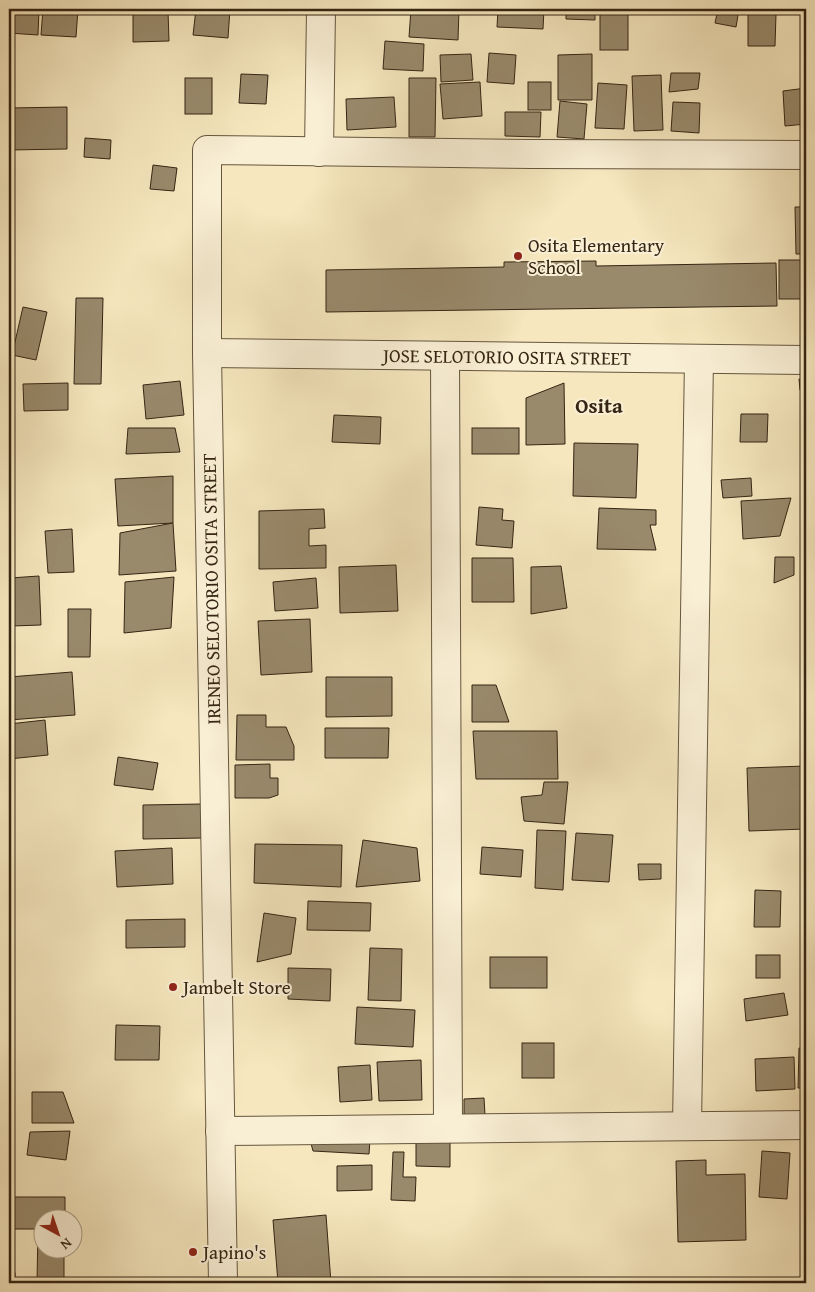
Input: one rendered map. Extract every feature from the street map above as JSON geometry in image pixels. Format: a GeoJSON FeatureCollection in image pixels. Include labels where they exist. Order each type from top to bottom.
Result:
{"type":"FeatureCollection","features":[{"type":"Feature","properties":{"kind":"street"},"geometry":{"type":"LineString","coordinates":[[321,9],[319,152],[806,155]]}},
{"type":"Feature","properties":{"kind":"street","name":"IRENEO SELOTORIO OSITA STREET"},"geometry":{"type":"LineString","coordinates":[[223,1283],[207,354],[207,150],[319,152]]}},
{"type":"Feature","properties":{"kind":"street","name":"JOSE SELOTORIO OSITA STREET"},"geometry":{"type":"LineString","coordinates":[[207,354],[806,360]]}},
{"type":"Feature","properties":{"kind":"street"},"geometry":{"type":"LineString","coordinates":[[446,356],[448,1128]]}},
{"type":"Feature","properties":{"kind":"street"},"geometry":{"type":"LineString","coordinates":[[687,1126],[699,359]]}},
{"type":"Feature","properties":{"kind":"street"},"geometry":{"type":"LineString","coordinates":[[220,1131],[806,1125]]}},
{"type":"Feature","properties":{"kind":"building"},"geometry":{"type":"Polygon","coordinates":[[[9,9],[39,9],[38,35],[9,33],[9,9]]]}},
{"type":"Feature","properties":{"kind":"building"},"geometry":{"type":"Polygon","coordinates":[[[43,9],[78,9],[76,37],[41,35],[43,9]]]}},
{"type":"Feature","properties":{"kind":"building"},"geometry":{"type":"Polygon","coordinates":[[[196,9],[230,9],[228,38],[193,35],[196,9]]]}},
{"type":"Feature","properties":{"kind":"building"},"geometry":{"type":"Polygon","coordinates":[[[411,9],[459,9],[458,40],[409,37],[411,9]]]}},
{"type":"Feature","properties":{"kind":"building"},"geometry":{"type":"Polygon","coordinates":[[[498,9],[544,9],[543,29],[497,27],[498,9]]]}},
{"type":"Feature","properties":{"kind":"building"},"geometry":{"type":"Polygon","coordinates":[[[566,9],[595,9],[595,20],[566,19],[566,9]]]}},
{"type":"Feature","properties":{"kind":"building"},"geometry":{"type":"Polygon","coordinates":[[[600,9],[628,9],[628,50],[600,50],[600,9]]]}},
{"type":"Feature","properties":{"kind":"building"},"geometry":{"type":"Polygon","coordinates":[[[718,9],[739,9],[736,27],[715,23],[718,9]]]}},
{"type":"Feature","properties":{"kind":"building"},"geometry":{"type":"Polygon","coordinates":[[[168,11],[169,41],[133,42],[133,12],[168,11]]]}},
{"type":"Feature","properties":{"kind":"building"},"geometry":{"type":"Polygon","coordinates":[[[748,14],[776,14],[775,46],[748,46],[748,14]]]}},
{"type":"Feature","properties":{"kind":"building"},"geometry":{"type":"Polygon","coordinates":[[[385,41],[424,44],[423,71],[383,69],[385,41]]]}},
{"type":"Feature","properties":{"kind":"building"},"geometry":{"type":"Polygon","coordinates":[[[489,53],[516,55],[514,84],[487,82],[489,53]]]}},
{"type":"Feature","properties":{"kind":"building"},"geometry":{"type":"Polygon","coordinates":[[[471,54],[473,80],[441,82],[440,55],[471,54]]]}},
{"type":"Feature","properties":{"kind":"building"},"geometry":{"type":"Polygon","coordinates":[[[592,54],[592,100],[558,100],[558,55],[592,54]]]}},
{"type":"Feature","properties":{"kind":"building"},"geometry":{"type":"Polygon","coordinates":[[[671,73],[700,73],[698,89],[669,92],[671,73]]]}},
{"type":"Feature","properties":{"kind":"building"},"geometry":{"type":"Polygon","coordinates":[[[241,74],[268,75],[266,104],[239,103],[241,74]]]}},
{"type":"Feature","properties":{"kind":"building"},"geometry":{"type":"Polygon","coordinates":[[[661,75],[663,130],[634,131],[632,76],[661,75]]]}},
{"type":"Feature","properties":{"kind":"building"},"geometry":{"type":"Polygon","coordinates":[[[185,78],[212,78],[212,114],[185,114],[185,78]]]}},
{"type":"Feature","properties":{"kind":"building"},"geometry":{"type":"Polygon","coordinates":[[[409,78],[436,78],[435,137],[409,137],[409,78]]]}},
{"type":"Feature","properties":{"kind":"building"},"geometry":{"type":"Polygon","coordinates":[[[480,82],[482,116],[443,119],[440,84],[480,82]]]}},
{"type":"Feature","properties":{"kind":"building"},"geometry":{"type":"Polygon","coordinates":[[[528,82],[551,82],[551,110],[528,110],[528,82]]]}},
{"type":"Feature","properties":{"kind":"building"},"geometry":{"type":"Polygon","coordinates":[[[598,83],[627,85],[624,129],[595,128],[598,83]]]}},
{"type":"Feature","properties":{"kind":"building"},"geometry":{"type":"Polygon","coordinates":[[[806,88],[806,124],[785,126],[783,91],[806,88]]]}},
{"type":"Feature","properties":{"kind":"building"},"geometry":{"type":"Polygon","coordinates":[[[394,97],[396,127],[347,130],[346,99],[394,97]]]}},
{"type":"Feature","properties":{"kind":"building"},"geometry":{"type":"Polygon","coordinates":[[[560,101],[587,104],[584,139],[557,137],[560,101]]]}},
{"type":"Feature","properties":{"kind":"building"},"geometry":{"type":"Polygon","coordinates":[[[673,102],[700,103],[699,133],[671,131],[673,102]]]}},
{"type":"Feature","properties":{"kind":"building"},"geometry":{"type":"Polygon","coordinates":[[[67,107],[67,149],[9,150],[9,108],[67,107]]]}},
{"type":"Feature","properties":{"kind":"building"},"geometry":{"type":"Polygon","coordinates":[[[505,112],[541,112],[540,137],[505,136],[505,112]]]}},
{"type":"Feature","properties":{"kind":"building"},"geometry":{"type":"Polygon","coordinates":[[[85,138],[111,140],[110,159],[84,157],[85,138]]]}},
{"type":"Feature","properties":{"kind":"building"},"geometry":{"type":"Polygon","coordinates":[[[153,165],[177,168],[174,191],[150,189],[153,165]]]}},
{"type":"Feature","properties":{"kind":"building"},"geometry":{"type":"Polygon","coordinates":[[[795,207],[806,207],[806,254],[796,254],[795,207]]]}},
{"type":"Feature","properties":{"kind":"building"},"geometry":{"type":"Polygon","coordinates":[[[779,260],[806,260],[806,299],[779,299],[779,260]]]}},
{"type":"Feature","properties":{"kind":"building"},"geometry":{"type":"Polygon","coordinates":[[[596,261],[596,266],[776,263],[777,306],[326,312],[326,270],[504,267],[504,262],[596,261]]]}},
{"type":"Feature","properties":{"kind":"building"},"geometry":{"type":"Polygon","coordinates":[[[76,298],[103,298],[101,384],[74,384],[76,298]]]}},
{"type":"Feature","properties":{"kind":"building"},"geometry":{"type":"Polygon","coordinates":[[[23,307],[47,312],[36,360],[12,355],[23,307]]]}},
{"type":"Feature","properties":{"kind":"building"},"geometry":{"type":"Polygon","coordinates":[[[799,379],[806,379],[806,390],[800,390],[799,379]]]}},
{"type":"Feature","properties":{"kind":"building"},"geometry":{"type":"Polygon","coordinates":[[[180,381],[184,415],[146,419],[143,385],[180,381]]]}},
{"type":"Feature","properties":{"kind":"building"},"geometry":{"type":"Polygon","coordinates":[[[68,383],[68,410],[24,411],[23,384],[68,383]]]}},
{"type":"Feature","properties":{"kind":"building"},"geometry":{"type":"Polygon","coordinates":[[[564,383],[565,444],[526,445],[526,398],[564,383]]]}},
{"type":"Feature","properties":{"kind":"building"},"geometry":{"type":"Polygon","coordinates":[[[741,414],[768,414],[767,442],[740,442],[741,414]]]}},
{"type":"Feature","properties":{"kind":"building"},"geometry":{"type":"Polygon","coordinates":[[[334,415],[381,417],[380,444],[332,442],[334,415]]]}},
{"type":"Feature","properties":{"kind":"building"},"geometry":{"type":"Polygon","coordinates":[[[128,428],[175,428],[180,452],[126,454],[128,428]]]}},
{"type":"Feature","properties":{"kind":"building"},"geometry":{"type":"Polygon","coordinates":[[[472,428],[519,428],[519,454],[472,454],[472,428]]]}},
{"type":"Feature","properties":{"kind":"building"},"geometry":{"type":"Polygon","coordinates":[[[574,443],[638,444],[636,498],[573,496],[574,443]]]}},
{"type":"Feature","properties":{"kind":"building"},"geometry":{"type":"Polygon","coordinates":[[[173,476],[173,523],[118,526],[115,479],[173,476]]]}},
{"type":"Feature","properties":{"kind":"building"},"geometry":{"type":"Polygon","coordinates":[[[751,478],[752,496],[723,498],[721,480],[751,478]]]}},
{"type":"Feature","properties":{"kind":"building"},"geometry":{"type":"Polygon","coordinates":[[[791,498],[780,536],[743,539],[741,501],[791,498]]]}},
{"type":"Feature","properties":{"kind":"building"},"geometry":{"type":"Polygon","coordinates":[[[479,507],[503,509],[502,520],[514,521],[512,548],[476,545],[479,507]]]}},
{"type":"Feature","properties":{"kind":"building"},"geometry":{"type":"Polygon","coordinates":[[[599,508],[656,510],[656,525],[650,525],[656,550],[597,549],[599,508]]]}},
{"type":"Feature","properties":{"kind":"building"},"geometry":{"type":"Polygon","coordinates":[[[324,509],[325,528],[309,529],[309,546],[326,545],[326,568],[259,569],[259,511],[324,509]]]}},
{"type":"Feature","properties":{"kind":"building"},"geometry":{"type":"Polygon","coordinates":[[[173,523],[176,571],[119,575],[120,533],[173,523]]]}},
{"type":"Feature","properties":{"kind":"building"},"geometry":{"type":"Polygon","coordinates":[[[72,529],[74,572],[48,573],[45,531],[72,529]]]}},
{"type":"Feature","properties":{"kind":"building"},"geometry":{"type":"Polygon","coordinates":[[[775,557],[794,557],[794,575],[774,583],[775,557]]]}},
{"type":"Feature","properties":{"kind":"building"},"geometry":{"type":"Polygon","coordinates":[[[472,558],[513,558],[514,602],[472,602],[472,558]]]}},
{"type":"Feature","properties":{"kind":"building"},"geometry":{"type":"Polygon","coordinates":[[[396,565],[398,611],[340,613],[339,567],[396,565]]]}},
{"type":"Feature","properties":{"kind":"building"},"geometry":{"type":"Polygon","coordinates":[[[561,566],[567,608],[531,614],[531,567],[561,566]]]}},
{"type":"Feature","properties":{"kind":"building"},"geometry":{"type":"Polygon","coordinates":[[[39,576],[41,625],[12,626],[10,578],[39,576]]]}},
{"type":"Feature","properties":{"kind":"building"},"geometry":{"type":"Polygon","coordinates":[[[174,577],[171,628],[124,633],[125,582],[174,577]]]}},
{"type":"Feature","properties":{"kind":"building"},"geometry":{"type":"Polygon","coordinates":[[[316,578],[318,608],[275,611],[273,582],[316,578]]]}},
{"type":"Feature","properties":{"kind":"building"},"geometry":{"type":"Polygon","coordinates":[[[68,609],[91,609],[90,657],[68,657],[68,609]]]}},
{"type":"Feature","properties":{"kind":"building"},"geometry":{"type":"Polygon","coordinates":[[[310,619],[312,672],[261,675],[258,621],[310,619]]]}},
{"type":"Feature","properties":{"kind":"building"},"geometry":{"type":"Polygon","coordinates":[[[72,672],[75,715],[9,720],[9,677],[72,672]]]}},
{"type":"Feature","properties":{"kind":"building"},"geometry":{"type":"Polygon","coordinates":[[[326,677],[392,677],[392,716],[326,717],[326,677]]]}},
{"type":"Feature","properties":{"kind":"building"},"geometry":{"type":"Polygon","coordinates":[[[472,685],[496,685],[509,722],[472,722],[472,685]]]}},
{"type":"Feature","properties":{"kind":"building"},"geometry":{"type":"Polygon","coordinates":[[[237,715],[266,715],[266,727],[286,727],[294,746],[294,760],[236,760],[237,715]]]}},
{"type":"Feature","properties":{"kind":"building"},"geometry":{"type":"Polygon","coordinates":[[[45,720],[48,755],[9,759],[9,724],[45,720]]]}},
{"type":"Feature","properties":{"kind":"building"},"geometry":{"type":"Polygon","coordinates":[[[325,728],[389,728],[388,758],[325,758],[325,728]]]}},
{"type":"Feature","properties":{"kind":"building"},"geometry":{"type":"Polygon","coordinates":[[[473,731],[557,731],[558,779],[476,779],[473,731]]]}},
{"type":"Feature","properties":{"kind":"building"},"geometry":{"type":"Polygon","coordinates":[[[118,757],[158,763],[153,790],[114,785],[118,757]]]}},
{"type":"Feature","properties":{"kind":"building"},"geometry":{"type":"Polygon","coordinates":[[[270,764],[270,778],[278,778],[278,795],[269,798],[235,798],[235,765],[270,764]]]}},
{"type":"Feature","properties":{"kind":"building"},"geometry":{"type":"Polygon","coordinates":[[[806,766],[806,829],[749,831],[747,768],[806,766]]]}},
{"type":"Feature","properties":{"kind":"building"},"geometry":{"type":"Polygon","coordinates":[[[544,782],[568,782],[564,824],[524,821],[521,797],[542,795],[544,782]]]}},
{"type":"Feature","properties":{"kind":"building"},"geometry":{"type":"Polygon","coordinates":[[[202,804],[202,838],[143,839],[143,805],[202,804]]]}},
{"type":"Feature","properties":{"kind":"building"},"geometry":{"type":"Polygon","coordinates":[[[537,830],[566,831],[563,890],[535,888],[537,830]]]}},
{"type":"Feature","properties":{"kind":"building"},"geometry":{"type":"Polygon","coordinates":[[[576,833],[613,835],[609,882],[572,880],[576,833]]]}},
{"type":"Feature","properties":{"kind":"building"},"geometry":{"type":"Polygon","coordinates":[[[363,840],[417,848],[420,881],[356,887],[363,840]]]}},
{"type":"Feature","properties":{"kind":"building"},"geometry":{"type":"Polygon","coordinates":[[[255,844],[342,845],[341,887],[254,883],[255,844]]]}},
{"type":"Feature","properties":{"kind":"building"},"geometry":{"type":"Polygon","coordinates":[[[482,847],[523,850],[521,877],[480,874],[482,847]]]}},
{"type":"Feature","properties":{"kind":"building"},"geometry":{"type":"Polygon","coordinates":[[[172,848],[173,884],[117,887],[115,851],[172,848]]]}},
{"type":"Feature","properties":{"kind":"building"},"geometry":{"type":"Polygon","coordinates":[[[638,864],[661,864],[661,879],[639,880],[638,864]]]}},
{"type":"Feature","properties":{"kind":"building"},"geometry":{"type":"Polygon","coordinates":[[[755,890],[781,891],[780,927],[754,927],[755,890]]]}},
{"type":"Feature","properties":{"kind":"building"},"geometry":{"type":"Polygon","coordinates":[[[308,901],[371,903],[370,931],[307,930],[308,901]]]}},
{"type":"Feature","properties":{"kind":"building"},"geometry":{"type":"Polygon","coordinates":[[[264,913],[296,918],[291,954],[257,962],[264,913]]]}},
{"type":"Feature","properties":{"kind":"building"},"geometry":{"type":"Polygon","coordinates":[[[185,919],[185,947],[126,948],[126,920],[185,919]]]}},
{"type":"Feature","properties":{"kind":"building"},"geometry":{"type":"Polygon","coordinates":[[[370,948],[402,949],[401,1001],[368,1000],[370,948]]]}},
{"type":"Feature","properties":{"kind":"building"},"geometry":{"type":"Polygon","coordinates":[[[756,955],[780,955],[780,978],[756,978],[756,955]]]}},
{"type":"Feature","properties":{"kind":"building"},"geometry":{"type":"Polygon","coordinates":[[[490,957],[547,957],[547,988],[490,988],[490,957]]]}},
{"type":"Feature","properties":{"kind":"building"},"geometry":{"type":"Polygon","coordinates":[[[288,968],[331,969],[330,1001],[288,999],[288,968]]]}},
{"type":"Feature","properties":{"kind":"building"},"geometry":{"type":"Polygon","coordinates":[[[784,993],[788,1015],[746,1021],[744,999],[784,993]]]}},
{"type":"Feature","properties":{"kind":"building"},"geometry":{"type":"Polygon","coordinates":[[[357,1007],[415,1010],[413,1047],[355,1044],[357,1007]]]}},
{"type":"Feature","properties":{"kind":"building"},"geometry":{"type":"Polygon","coordinates":[[[116,1025],[160,1026],[159,1060],[115,1060],[116,1025]]]}},
{"type":"Feature","properties":{"kind":"building"},"geometry":{"type":"Polygon","coordinates":[[[522,1043],[554,1043],[554,1078],[522,1078],[522,1043]]]}},
{"type":"Feature","properties":{"kind":"building"},"geometry":{"type":"Polygon","coordinates":[[[799,1048],[806,1048],[806,1088],[798,1088],[799,1048]]]}},
{"type":"Feature","properties":{"kind":"building"},"geometry":{"type":"Polygon","coordinates":[[[794,1057],[795,1089],[756,1091],[755,1059],[794,1057]]]}},
{"type":"Feature","properties":{"kind":"building"},"geometry":{"type":"Polygon","coordinates":[[[421,1060],[422,1100],[379,1101],[377,1062],[421,1060]]]}},
{"type":"Feature","properties":{"kind":"building"},"geometry":{"type":"Polygon","coordinates":[[[370,1065],[372,1100],[340,1102],[338,1067],[370,1065]]]}},
{"type":"Feature","properties":{"kind":"building"},"geometry":{"type":"Polygon","coordinates":[[[32,1092],[63,1092],[74,1123],[32,1123],[32,1092]]]}},
{"type":"Feature","properties":{"kind":"building"},"geometry":{"type":"Polygon","coordinates":[[[484,1098],[485,1115],[464,1116],[464,1099],[484,1098]]]}},
{"type":"Feature","properties":{"kind":"building"},"geometry":{"type":"Polygon","coordinates":[[[70,1131],[66,1160],[27,1155],[30,1132],[70,1131]]]}},
{"type":"Feature","properties":{"kind":"building"},"geometry":{"type":"Polygon","coordinates":[[[309,1136],[370,1139],[369,1154],[313,1151],[309,1136]]]}},
{"type":"Feature","properties":{"kind":"building"},"geometry":{"type":"Polygon","coordinates":[[[416,1140],[450,1140],[450,1167],[416,1166],[416,1140]]]}},
{"type":"Feature","properties":{"kind":"building"},"geometry":{"type":"Polygon","coordinates":[[[762,1151],[790,1153],[787,1199],[759,1197],[762,1151]]]}},
{"type":"Feature","properties":{"kind":"building"},"geometry":{"type":"Polygon","coordinates":[[[393,1152],[404,1152],[403,1177],[416,1177],[415,1201],[391,1200],[393,1152]]]}},
{"type":"Feature","properties":{"kind":"building"},"geometry":{"type":"Polygon","coordinates":[[[706,1160],[706,1175],[745,1174],[746,1240],[678,1242],[676,1161],[706,1160]]]}},
{"type":"Feature","properties":{"kind":"building"},"geometry":{"type":"Polygon","coordinates":[[[372,1165],[372,1190],[337,1191],[337,1166],[372,1165]]]}},
{"type":"Feature","properties":{"kind":"building"},"geometry":{"type":"Polygon","coordinates":[[[9,1197],[65,1197],[65,1210],[32,1210],[32,1229],[9,1229],[9,1197]]]}},
{"type":"Feature","properties":{"kind":"building"},"geometry":{"type":"Polygon","coordinates":[[[326,1215],[331,1283],[278,1283],[273,1220],[326,1215]]]}},
{"type":"Feature","properties":{"kind":"building"},"geometry":{"type":"Polygon","coordinates":[[[37,1260],[64,1260],[64,1283],[37,1283],[37,1260]]]}},
{"type":"Feature","properties":{"kind":"building"},"geometry":{"type":"Polygon","coordinates":[[[9,1273],[15,1273],[15,1283],[9,1283],[9,1273]]]}},
{"type":"Feature","properties":{"kind":"place","name":"Osita Elementary School"},"geometry":{"type":"Point","coordinates":[518,256]}},
{"type":"Feature","properties":{"kind":"place","name":"Jambelt Store"},"geometry":{"type":"Point","coordinates":[173,987]}},
{"type":"Feature","properties":{"kind":"place","name":"Japino's"},"geometry":{"type":"Point","coordinates":[193,1252]}},
{"type":"Feature","properties":{"kind":"district","name":"Osita"},"geometry":{"type":"Point","coordinates":[599,406]}}]}
